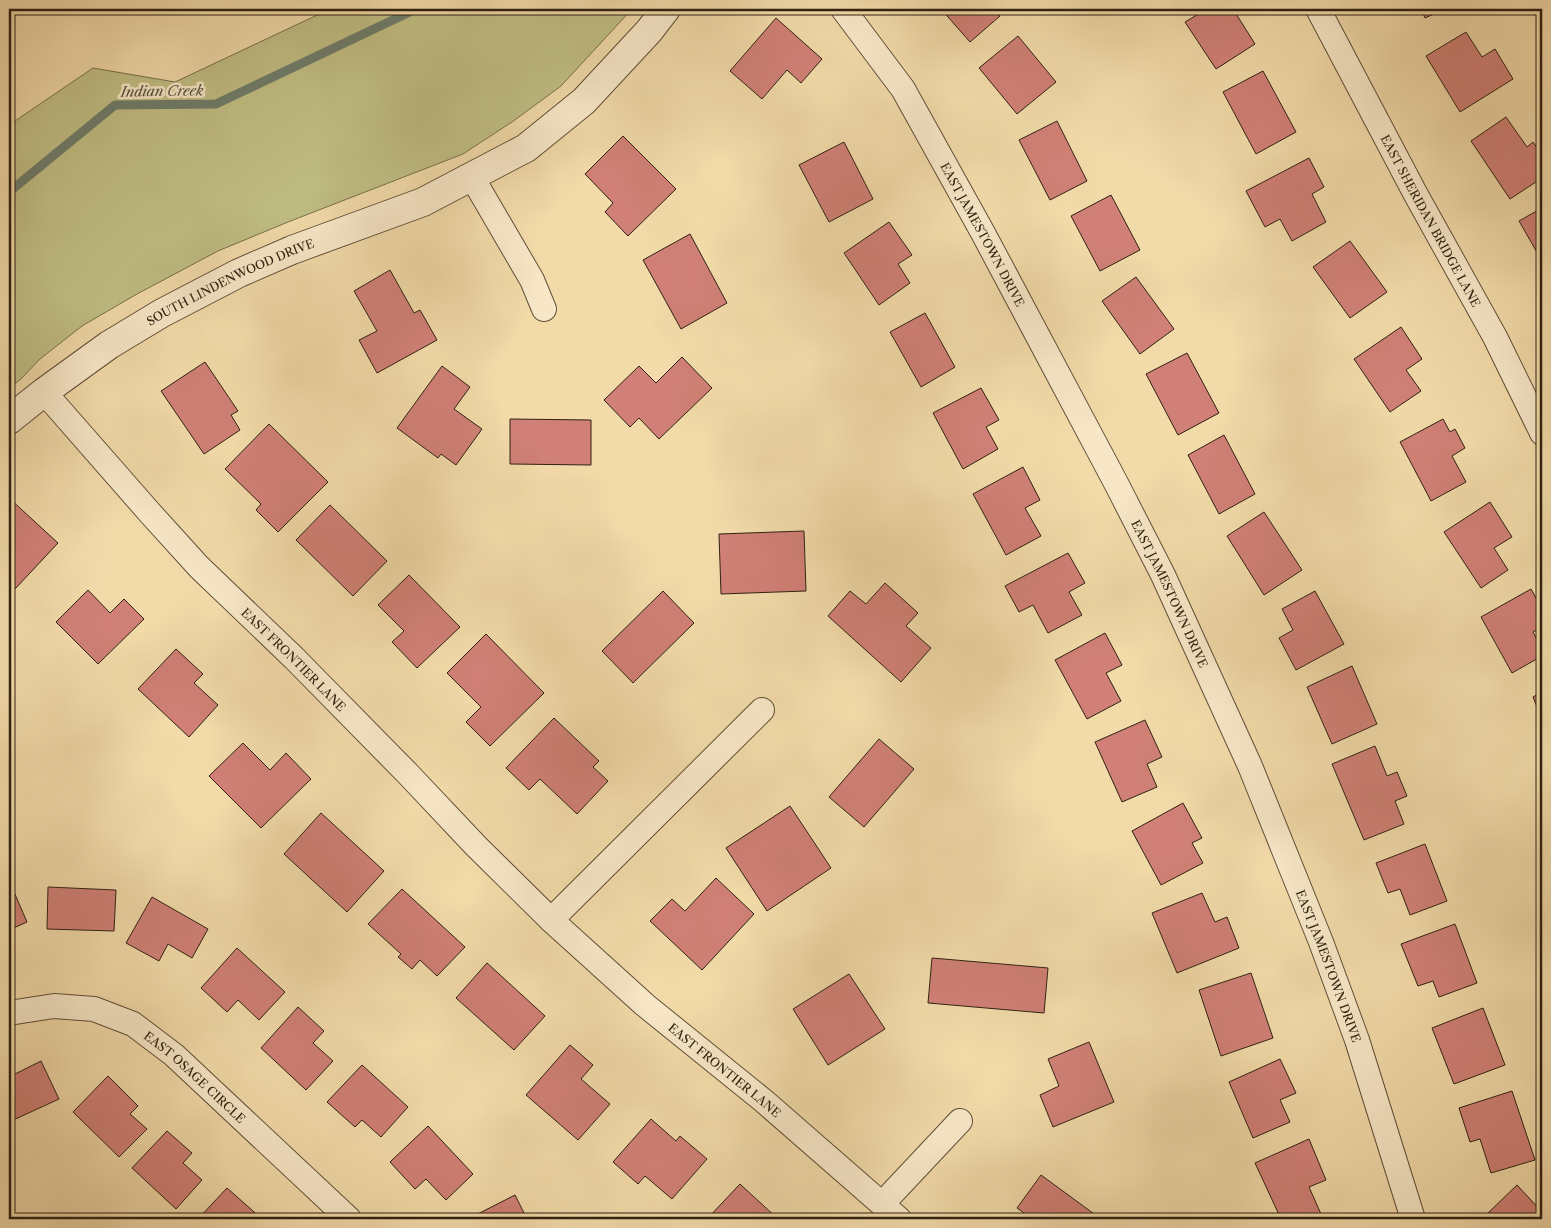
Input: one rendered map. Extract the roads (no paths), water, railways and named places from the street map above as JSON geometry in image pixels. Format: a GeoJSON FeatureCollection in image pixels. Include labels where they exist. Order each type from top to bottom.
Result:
{"type":"FeatureCollection","features":[{"type":"Feature","properties":{"kind":"street","name":"SOUTH LINDENWOOD DRIVE"},"geometry":{"type":"LineString","coordinates":[[9,420],[109,345],[162,313],[239,273],[292,250],[423,202],[526,148],[584,101],[649,31],[666,9]]}},
{"type":"Feature","properties":{"kind":"street","name":"EAST JAMESTOWN DRIVE"},"geometry":{"type":"LineString","coordinates":[[843,9],[903,88],[1112,474],[1162,575],[1250,766],[1321,942],[1357,1040],[1414,1219]]}},
{"type":"Feature","properties":{"kind":"street","name":"EAST SHERIDAN BRIDGE LANE"},"geometry":{"type":"LineString","coordinates":[[1318,9],[1415,193],[1495,337],[1542,433]]}},
{"type":"Feature","properties":{"kind":"street"},"geometry":{"type":"LineString","coordinates":[[472,176],[532,280],[544,309]]}},
{"type":"Feature","properties":{"kind":"street","name":"EAST FRONTIER LANE"},"geometry":{"type":"LineString","coordinates":[[44,392],[150,514],[199,566],[294,658],[476,846],[552,920],[645,1005],[765,1102],[890,1211]]}},
{"type":"Feature","properties":{"kind":"street"},"geometry":{"type":"LineString","coordinates":[[552,920],[762,710]]}},
{"type":"Feature","properties":{"kind":"street","name":"EAST OSAGE CIRCLE"},"geometry":{"type":"LineString","coordinates":[[9,1013],[54,1006],[94,1009],[133,1024],[174,1055],[349,1219]]}},
{"type":"Feature","properties":{"kind":"street"},"geometry":{"type":"LineString","coordinates":[[890,1211],[960,1121]]}},
{"type":"Feature","properties":{"kind":"waterway","name":"Indian Creek"},"geometry":{"type":"LineString","coordinates":[[9,192],[115,105],[216,104],[416,9]]}}]}
